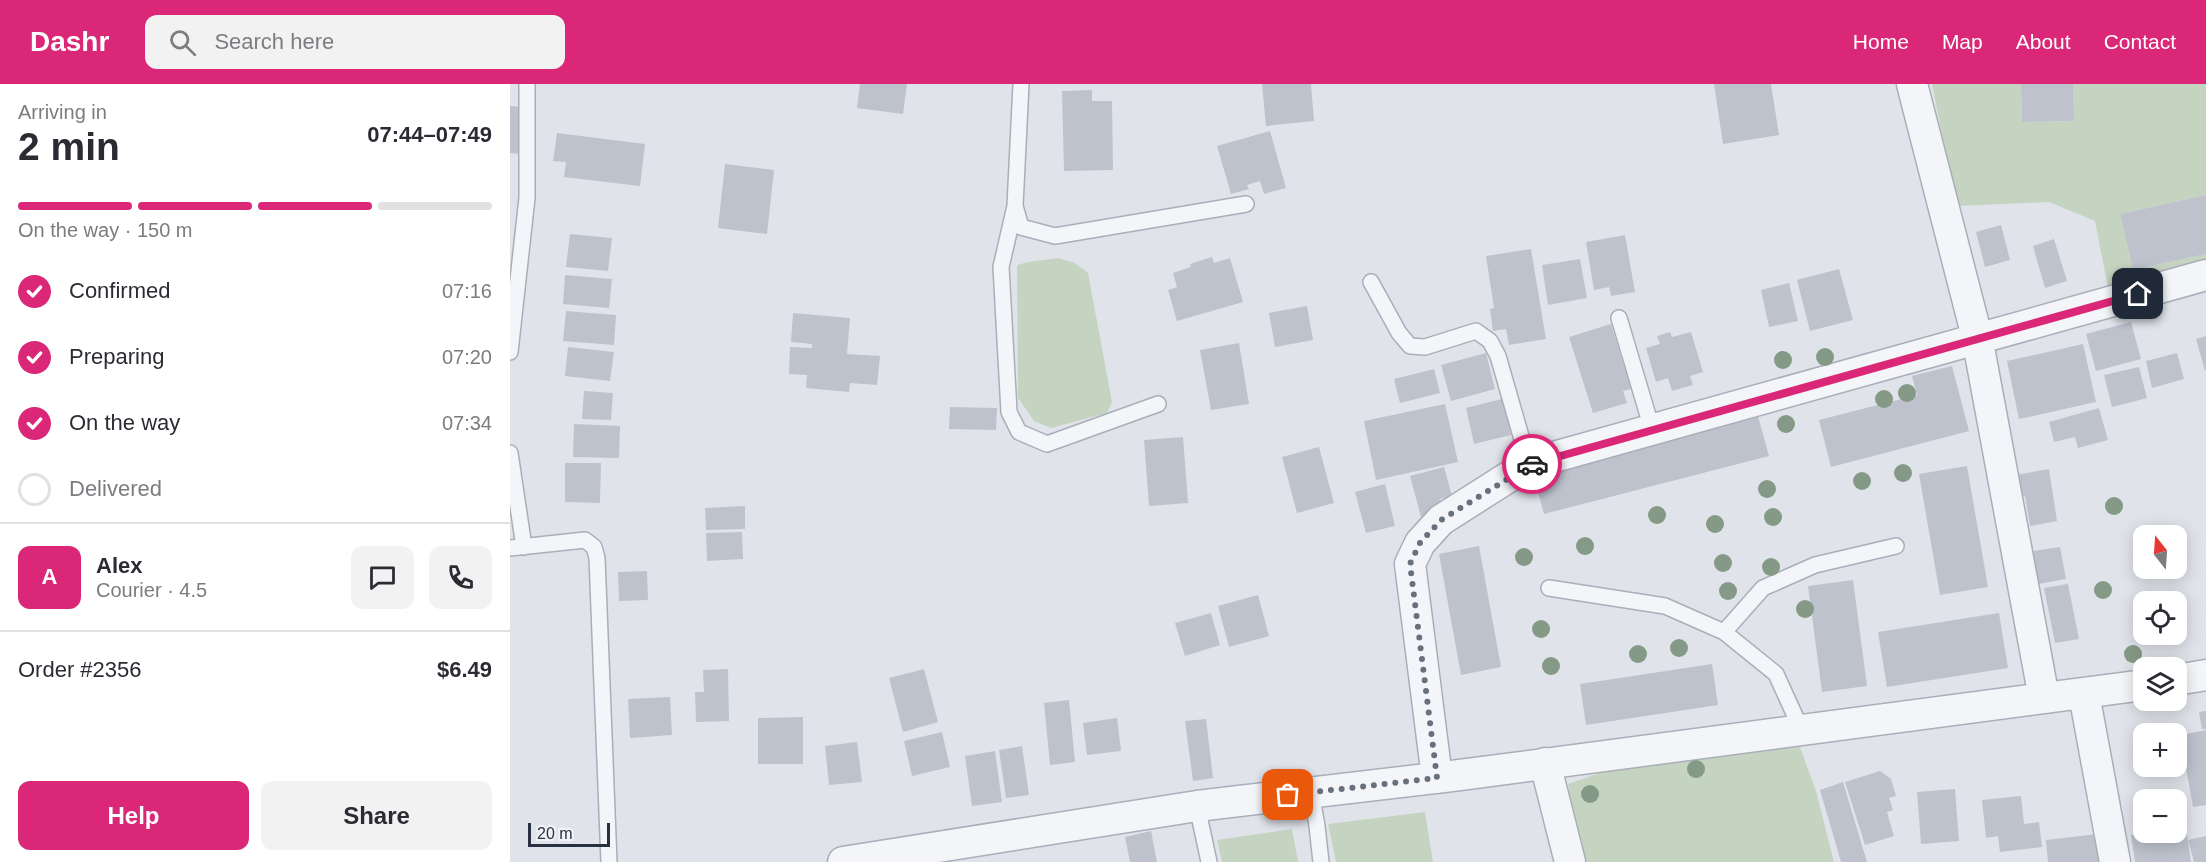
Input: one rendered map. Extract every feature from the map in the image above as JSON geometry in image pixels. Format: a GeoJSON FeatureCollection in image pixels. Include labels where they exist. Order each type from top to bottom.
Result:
{"type":"FeatureCollection","features":[{"type":"Feature","properties":{"kind":"street"},"geometry":{"type":"LineString","coordinates":[[1912,84],[1977,338],[2044,698]]}},
{"type":"Feature","properties":{"kind":"street"},"geometry":{"type":"LineString","coordinates":[[1437,778],[1410,564],[1420,543],[1441,520],[1529,464],[2206,275]]}},
{"type":"Feature","properties":{"kind":"street"},"geometry":{"type":"LineString","coordinates":[[2187,678],[2206,675]]}},
{"type":"Feature","properties":{"kind":"street"},"geometry":{"type":"LineString","coordinates":[[843,862],[1197,806],[1437,778],[2133,687]]}},
{"type":"Feature","properties":{"kind":"street"},"geometry":{"type":"LineString","coordinates":[[2084,694],[2115,862]]}},
{"type":"Feature","properties":{"kind":"street"},"geometry":{"type":"LineString","coordinates":[[1545,763],[1570,862]]}},
{"type":"Feature","properties":{"kind":"lane"},"geometry":{"type":"LineString","coordinates":[[510,352],[527,198],[526,84]]}},
{"type":"Feature","properties":{"kind":"lane"},"geometry":{"type":"LineString","coordinates":[[1021,84],[1015,206],[1001,267],[1009,412],[1019,432],[1047,444],[1158,404]]}},
{"type":"Feature","properties":{"kind":"lane"},"geometry":{"type":"LineString","coordinates":[[1015,206],[1022,227],[1055,236],[1246,204]]}},
{"type":"Feature","properties":{"kind":"lane"},"geometry":{"type":"LineString","coordinates":[[1371,282],[1399,333],[1410,346],[1425,347],[1476,331],[1490,341],[1498,356],[1529,464]]}},
{"type":"Feature","properties":{"kind":"lane"},"geometry":{"type":"LineString","coordinates":[[1619,318],[1652,429]]}},
{"type":"Feature","properties":{"kind":"lane"},"geometry":{"type":"LineString","coordinates":[[510,453],[517,548],[585,540],[594,547],[597,558],[609,862]]}},
{"type":"Feature","properties":{"kind":"lane"},"geometry":{"type":"LineString","coordinates":[[1724,632],[1763,588],[1815,566],[1896,546]]}},
{"type":"Feature","properties":{"kind":"lane"},"geometry":{"type":"LineString","coordinates":[[1549,588],[1665,606],[1724,632],[1776,674],[1801,729]]}},
{"type":"Feature","properties":{"kind":"lane"},"geometry":{"type":"LineString","coordinates":[[1311,792],[1321,862]]}},
{"type":"Feature","properties":{"kind":"lane"},"geometry":{"type":"LineString","coordinates":[[1197,806],[1209,862]]}},
{"type":"Feature","properties":{"kind":"green space"},"geometry":{"type":"Polygon","coordinates":[[[1932,84],[2021,84],[2022,122],[2074,121],[2073,84],[2206,84],[2206,195],[2120,214],[2133,270],[2206,254],[2206,260],[2108,288],[2095,221],[2049,202],[1956,206],[1932,84]]]}},
{"type":"Feature","properties":{"kind":"green space"},"geometry":{"type":"Polygon","coordinates":[[[1059,258],[1075,263],[1088,273],[1112,402],[1107,413],[1051,428],[1034,421],[1018,398],[1017,265],[1059,258]]]}},
{"type":"Feature","properties":{"kind":"green space"},"geometry":{"type":"Polygon","coordinates":[[[1800,747],[1816,791],[1834,862],[1583,862],[1568,784],[1634,761],[1708,751],[1800,747]]]}},
{"type":"Feature","properties":{"kind":"green space"},"geometry":{"type":"Polygon","coordinates":[[[1425,812],[1433,862],[1336,862],[1328,824],[1425,812]]]}},
{"type":"Feature","properties":{"kind":"green space"},"geometry":{"type":"Polygon","coordinates":[[[1292,829],[1298,862],[1222,862],[1217,840],[1292,829]]]}},
{"type":"Feature","properties":{"kind":"building"},"geometry":{"type":"Polygon","coordinates":[[[860,84],[907,84],[903,114],[857,108],[860,84]]]}},
{"type":"Feature","properties":{"kind":"building"},"geometry":{"type":"Polygon","coordinates":[[[1262,84],[1311,84],[1314,121],[1266,126],[1262,84]]]}},
{"type":"Feature","properties":{"kind":"building"},"geometry":{"type":"Polygon","coordinates":[[[1714,84],[1771,84],[1779,135],[1723,144],[1714,84]]]}},
{"type":"Feature","properties":{"kind":"building"},"geometry":{"type":"Polygon","coordinates":[[[2021,84],[2073,84],[2074,121],[2022,122],[2021,84]]]}},
{"type":"Feature","properties":{"kind":"building"},"geometry":{"type":"Polygon","coordinates":[[[1092,90],[1092,101],[1112,101],[1113,170],[1064,171],[1062,91],[1092,90]]]}},
{"type":"Feature","properties":{"kind":"building"},"geometry":{"type":"Polygon","coordinates":[[[510,106],[523,107],[521,154],[510,153],[510,106]]]}},
{"type":"Feature","properties":{"kind":"building"},"geometry":{"type":"Polygon","coordinates":[[[1270,131],[1286,188],[1264,194],[1260,181],[1247,185],[1249,189],[1231,194],[1217,146],[1270,131]]]}},
{"type":"Feature","properties":{"kind":"building"},"geometry":{"type":"Polygon","coordinates":[[[557,133],[645,144],[640,186],[564,177],[566,162],[553,161],[557,133]]]}},
{"type":"Feature","properties":{"kind":"building"},"geometry":{"type":"Polygon","coordinates":[[[725,164],[774,170],[767,234],[718,228],[725,164]]]}},
{"type":"Feature","properties":{"kind":"building"},"geometry":{"type":"Polygon","coordinates":[[[2206,195],[2206,254],[2133,270],[2120,214],[2206,195]]]}},
{"type":"Feature","properties":{"kind":"building"},"geometry":{"type":"Polygon","coordinates":[[[2001,225],[2010,260],[1985,267],[1976,232],[2001,225]]]}},
{"type":"Feature","properties":{"kind":"building"},"geometry":{"type":"Polygon","coordinates":[[[570,234],[612,238],[608,271],[566,267],[570,234]]]}},
{"type":"Feature","properties":{"kind":"building"},"geometry":{"type":"Polygon","coordinates":[[[1625,235],[1635,292],[1611,296],[1609,287],[1594,290],[1586,242],[1625,235]]]}},
{"type":"Feature","properties":{"kind":"building"},"geometry":{"type":"Polygon","coordinates":[[[2054,239],[2067,281],[2045,288],[2033,246],[2054,239]]]}},
{"type":"Feature","properties":{"kind":"building"},"geometry":{"type":"Polygon","coordinates":[[[1531,249],[1546,339],[1509,345],[1506,329],[1493,331],[1490,309],[1494,308],[1486,256],[1531,249]]]}},
{"type":"Feature","properties":{"kind":"building"},"geometry":{"type":"Polygon","coordinates":[[[1212,257],[1214,263],[1230,258],[1243,302],[1177,321],[1168,290],[1177,287],[1173,273],[1191,267],[1190,264],[1212,257]]]}},
{"type":"Feature","properties":{"kind":"building"},"geometry":{"type":"Polygon","coordinates":[[[1580,259],[1587,298],[1548,305],[1542,265],[1580,259]]]}},
{"type":"Feature","properties":{"kind":"building"},"geometry":{"type":"Polygon","coordinates":[[[1839,269],[1853,320],[1810,331],[1797,280],[1839,269]]]}},
{"type":"Feature","properties":{"kind":"building"},"geometry":{"type":"Polygon","coordinates":[[[565,275],[612,279],[609,308],[563,304],[565,275]]]}},
{"type":"Feature","properties":{"kind":"building"},"geometry":{"type":"Polygon","coordinates":[[[1789,283],[1798,321],[1769,327],[1761,290],[1789,283]]]}},
{"type":"Feature","properties":{"kind":"building"},"geometry":{"type":"Polygon","coordinates":[[[1307,306],[1313,340],[1275,347],[1269,313],[1307,306]]]}},
{"type":"Feature","properties":{"kind":"building"},"geometry":{"type":"Polygon","coordinates":[[[566,311],[616,315],[614,345],[563,341],[566,311]]]}},
{"type":"Feature","properties":{"kind":"building"},"geometry":{"type":"Polygon","coordinates":[[[793,313],[850,318],[847,354],[880,356],[877,385],[850,383],[849,392],[806,388],[807,375],[789,374],[790,347],[812,348],[812,344],[791,342],[793,313]]]}},
{"type":"Feature","properties":{"kind":"building"},"geometry":{"type":"Polygon","coordinates":[[[2131,322],[2141,359],[2096,371],[2086,334],[2131,322]]]}},
{"type":"Feature","properties":{"kind":"building"},"geometry":{"type":"Polygon","coordinates":[[[1611,324],[1631,389],[1623,391],[1627,403],[1593,413],[1569,337],[1611,324]]]}},
{"type":"Feature","properties":{"kind":"building"},"geometry":{"type":"Polygon","coordinates":[[[1670,332],[1672,337],[1691,332],[1703,372],[1690,376],[1693,385],[1672,391],[1668,378],[1656,382],[1646,348],[1660,344],[1657,336],[1670,332]]]}},
{"type":"Feature","properties":{"kind":"building"},"geometry":{"type":"Polygon","coordinates":[[[2206,336],[2206,370],[2205,371],[2196,339],[2206,336]]]}},
{"type":"Feature","properties":{"kind":"building"},"geometry":{"type":"Polygon","coordinates":[[[1239,343],[1249,404],[1211,410],[1200,350],[1239,343]]]}},
{"type":"Feature","properties":{"kind":"building"},"geometry":{"type":"Polygon","coordinates":[[[2083,344],[2096,402],[2019,419],[2007,361],[2083,344]]]}},
{"type":"Feature","properties":{"kind":"building"},"geometry":{"type":"Polygon","coordinates":[[[568,347],[614,352],[610,381],[565,376],[568,347]]]}},
{"type":"Feature","properties":{"kind":"building"},"geometry":{"type":"Polygon","coordinates":[[[1486,353],[1495,389],[1451,401],[1441,365],[1486,353]]]}},
{"type":"Feature","properties":{"kind":"building"},"geometry":{"type":"Polygon","coordinates":[[[2177,353],[2184,379],[2152,388],[2146,361],[2177,353]]]}},
{"type":"Feature","properties":{"kind":"building"},"geometry":{"type":"Polygon","coordinates":[[[1952,366],[1969,431],[1831,467],[1819,420],[1917,395],[1912,376],[1952,366]]]}},
{"type":"Feature","properties":{"kind":"building"},"geometry":{"type":"Polygon","coordinates":[[[2139,367],[2147,398],[2112,407],[2104,375],[2139,367]]]}},
{"type":"Feature","properties":{"kind":"building"},"geometry":{"type":"Polygon","coordinates":[[[1434,369],[1440,393],[1400,403],[1394,379],[1434,369]]]}},
{"type":"Feature","properties":{"kind":"building"},"geometry":{"type":"Polygon","coordinates":[[[584,391],[613,393],[611,420],[582,419],[584,391]]]}},
{"type":"Feature","properties":{"kind":"building"},"geometry":{"type":"Polygon","coordinates":[[[1502,399],[1511,435],[1474,444],[1466,408],[1502,399]]]}},
{"type":"Feature","properties":{"kind":"building"},"geometry":{"type":"Polygon","coordinates":[[[1445,404],[1458,462],[1376,480],[1364,421],[1445,404]]]}},
{"type":"Feature","properties":{"kind":"building"},"geometry":{"type":"Polygon","coordinates":[[[950,407],[997,408],[996,430],[949,429],[950,407]]]}},
{"type":"Feature","properties":{"kind":"building"},"geometry":{"type":"Polygon","coordinates":[[[2099,408],[2108,440],[2078,448],[2075,437],[2054,442],[2049,422],[2099,408]]]}},
{"type":"Feature","properties":{"kind":"building"},"geometry":{"type":"Polygon","coordinates":[[[1758,416],[1769,456],[1544,514],[1533,474],[1758,416]]]}},
{"type":"Feature","properties":{"kind":"building"},"geometry":{"type":"Polygon","coordinates":[[[574,424],[620,426],[619,458],[573,457],[574,424]]]}},
{"type":"Feature","properties":{"kind":"building"},"geometry":{"type":"Polygon","coordinates":[[[1183,437],[1188,503],[1149,506],[1144,440],[1183,437]]]}},
{"type":"Feature","properties":{"kind":"building"},"geometry":{"type":"Polygon","coordinates":[[[1319,447],[1334,503],[1297,513],[1282,457],[1319,447]]]}},
{"type":"Feature","properties":{"kind":"building"},"geometry":{"type":"Polygon","coordinates":[[[565,463],[601,463],[600,503],[565,502],[565,463]]]}},
{"type":"Feature","properties":{"kind":"building"},"geometry":{"type":"Polygon","coordinates":[[[1967,466],[1988,587],[1940,595],[1919,474],[1967,466]]]}},
{"type":"Feature","properties":{"kind":"building"},"geometry":{"type":"Polygon","coordinates":[[[1444,467],[1452,496],[1440,499],[1443,511],[1421,517],[1410,476],[1444,467]]]}},
{"type":"Feature","properties":{"kind":"building"},"geometry":{"type":"Polygon","coordinates":[[[2049,469],[2057,521],[2030,526],[2025,496],[2018,497],[2015,475],[2049,469]]]}},
{"type":"Feature","properties":{"kind":"building"},"geometry":{"type":"Polygon","coordinates":[[[1385,484],[1395,526],[1366,533],[1355,492],[1385,484]]]}},
{"type":"Feature","properties":{"kind":"building"},"geometry":{"type":"Polygon","coordinates":[[[745,506],[745,529],[706,530],[705,508],[745,506]]]}},
{"type":"Feature","properties":{"kind":"building"},"geometry":{"type":"Polygon","coordinates":[[[742,532],[743,559],[707,561],[706,533],[742,532]]]}},
{"type":"Feature","properties":{"kind":"building"},"geometry":{"type":"Polygon","coordinates":[[[1479,546],[1501,667],[1461,675],[1439,554],[1479,546]]]}},
{"type":"Feature","properties":{"kind":"building"},"geometry":{"type":"Polygon","coordinates":[[[2060,547],[2066,579],[2033,585],[2027,552],[2060,547]]]}},
{"type":"Feature","properties":{"kind":"building"},"geometry":{"type":"Polygon","coordinates":[[[647,571],[648,600],[619,601],[618,572],[647,571]]]}},
{"type":"Feature","properties":{"kind":"building"},"geometry":{"type":"Polygon","coordinates":[[[1853,580],[1867,686],[1822,692],[1808,586],[1853,580]]]}},
{"type":"Feature","properties":{"kind":"building"},"geometry":{"type":"Polygon","coordinates":[[[2068,584],[2079,639],[2055,643],[2044,588],[2068,584]]]}},
{"type":"Feature","properties":{"kind":"building"},"geometry":{"type":"Polygon","coordinates":[[[1258,595],[1269,636],[1229,647],[1218,606],[1258,595]]]}},
{"type":"Feature","properties":{"kind":"building"},"geometry":{"type":"Polygon","coordinates":[[[1211,613],[1220,645],[1185,656],[1175,623],[1211,613]]]}},
{"type":"Feature","properties":{"kind":"building"},"geometry":{"type":"Polygon","coordinates":[[[1999,613],[2008,668],[1887,687],[1878,632],[1999,613]]]}},
{"type":"Feature","properties":{"kind":"building"},"geometry":{"type":"Polygon","coordinates":[[[1712,664],[1718,705],[1586,725],[1580,684],[1712,664]]]}},
{"type":"Feature","properties":{"kind":"building"},"geometry":{"type":"Polygon","coordinates":[[[728,669],[729,721],[696,722],[695,692],[704,692],[703,670],[728,669]]]}},
{"type":"Feature","properties":{"kind":"building"},"geometry":{"type":"Polygon","coordinates":[[[924,669],[938,722],[903,732],[889,678],[924,669]]]}},
{"type":"Feature","properties":{"kind":"building"},"geometry":{"type":"Polygon","coordinates":[[[670,697],[672,735],[630,738],[628,699],[670,697]]]}},
{"type":"Feature","properties":{"kind":"building"},"geometry":{"type":"Polygon","coordinates":[[[1069,700],[1075,762],[1050,765],[1044,703],[1069,700]]]}},
{"type":"Feature","properties":{"kind":"building"},"geometry":{"type":"Polygon","coordinates":[[[2206,711],[2206,729],[2202,729],[2199,712],[2206,711]]]}},
{"type":"Feature","properties":{"kind":"building"},"geometry":{"type":"Polygon","coordinates":[[[803,717],[803,764],[758,764],[758,718],[803,717]]]}},
{"type":"Feature","properties":{"kind":"building"},"geometry":{"type":"Polygon","coordinates":[[[1117,718],[1121,751],[1087,755],[1083,723],[1117,718]]]}},
{"type":"Feature","properties":{"kind":"building"},"geometry":{"type":"Polygon","coordinates":[[[1206,719],[1213,778],[1193,781],[1185,721],[1206,719]]]}},
{"type":"Feature","properties":{"kind":"building"},"geometry":{"type":"Polygon","coordinates":[[[2206,730],[2206,805],[2193,807],[2187,774],[2187,734],[2206,730]]]}},
{"type":"Feature","properties":{"kind":"building"},"geometry":{"type":"Polygon","coordinates":[[[942,732],[950,767],[912,776],[904,741],[942,732]]]}},
{"type":"Feature","properties":{"kind":"building"},"geometry":{"type":"Polygon","coordinates":[[[857,742],[862,782],[829,785],[825,746],[857,742]]]}},
{"type":"Feature","properties":{"kind":"building"},"geometry":{"type":"Polygon","coordinates":[[[1022,746],[1029,795],[1006,798],[999,750],[1022,746]]]}},
{"type":"Feature","properties":{"kind":"building"},"geometry":{"type":"Polygon","coordinates":[[[995,751],[1002,802],[972,806],[965,756],[995,751]]]}},
{"type":"Feature","properties":{"kind":"building"},"geometry":{"type":"Polygon","coordinates":[[[1880,771],[1891,779],[1896,796],[1889,798],[1893,810],[1887,812],[1894,836],[1865,845],[1845,782],[1880,771]]]}},
{"type":"Feature","properties":{"kind":"building"},"geometry":{"type":"Polygon","coordinates":[[[1843,782],[1867,862],[1841,862],[1820,790],[1843,782]]]}},
{"type":"Feature","properties":{"kind":"building"},"geometry":{"type":"Polygon","coordinates":[[[1955,789],[1959,841],[1921,844],[1917,792],[1955,789]]]}},
{"type":"Feature","properties":{"kind":"building"},"geometry":{"type":"Polygon","coordinates":[[[2021,796],[2024,824],[2039,822],[2042,847],[2000,852],[1998,836],[1986,838],[1982,800],[2021,796]]]}},
{"type":"Feature","properties":{"kind":"building"},"geometry":{"type":"Polygon","coordinates":[[[1151,831],[1157,862],[1130,862],[1125,837],[1151,831]]]}},
{"type":"Feature","properties":{"kind":"building"},"geometry":{"type":"Polygon","coordinates":[[[2097,834],[2101,862],[2048,862],[2046,840],[2097,834]]]}},
{"type":"Feature","properties":{"kind":"building"},"geometry":{"type":"Polygon","coordinates":[[[2131,835],[2133,835],[2133,843],[2187,843],[2187,835],[2191,862],[2135,862],[2131,835]]]}},
{"type":"Feature","properties":{"kind":"building"},"geometry":{"type":"Polygon","coordinates":[[[2206,836],[2206,862],[2194,862],[2188,840],[2206,836]]]}},
{"type":"Feature","properties":{"kind":"way so far"},"geometry":{"type":"LineString","coordinates":[[1288,795],[1437,778],[1410,564],[1420,543],[1441,520],[1532,464]]}},
{"type":"Feature","properties":{"kind":"route"},"geometry":{"type":"LineString","coordinates":[[1532,464],[2138,294]]}}]}
